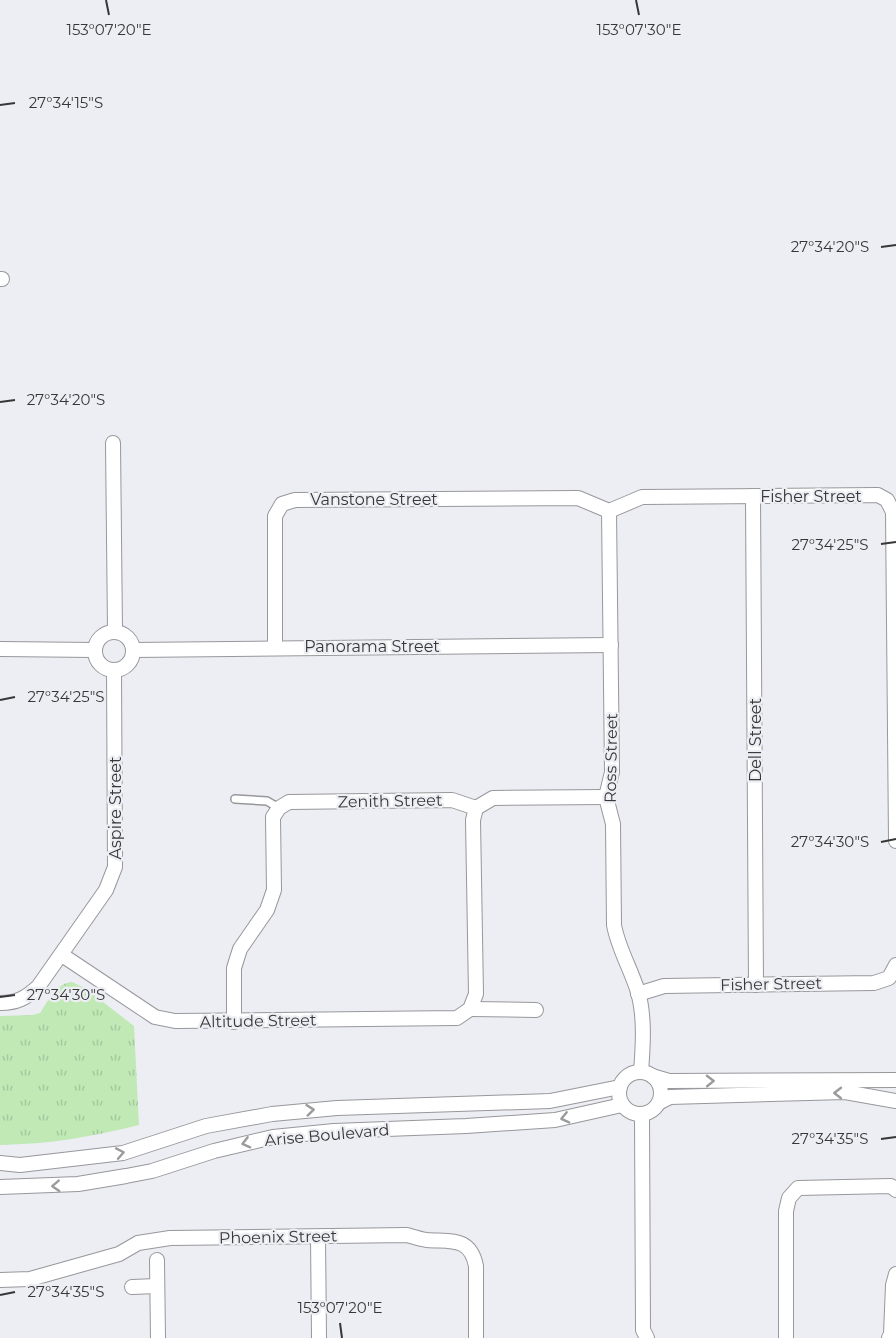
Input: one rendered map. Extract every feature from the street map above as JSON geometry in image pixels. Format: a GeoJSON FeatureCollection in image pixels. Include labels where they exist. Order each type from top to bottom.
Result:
{"type":"FeatureCollection","features":[{"type":"Feature","properties":{"kind":"street"},"geometry":{"type":"LineString","coordinates":[[113,443],[115,631]]}},
{"type":"Feature","properties":{"kind":"street","name":"Fisher Street"},"geometry":{"type":"LineString","coordinates":[[609,511],[642,497],[878,495],[887,500],[893,512],[896,841]]}},
{"type":"Feature","properties":{"kind":"street","name":"Dell Street"},"geometry":{"type":"LineString","coordinates":[[753,496],[756,985]]}},
{"type":"Feature","properties":{"kind":"street","name":"Vanstone Street"},"geometry":{"type":"LineString","coordinates":[[275,647],[275,516],[282,504],[296,500],[578,498],[609,511]]}},
{"type":"Feature","properties":{"kind":"street","name":"Ross Street"},"geometry":{"type":"LineString","coordinates":[[609,511],[612,772],[606,797],[614,824],[614,924],[616,938],[638,994],[647,1074]]}},
{"type":"Feature","properties":{"kind":"street"},"geometry":{"type":"LineString","coordinates":[[115,631],[128,637],[133,650],[130,662],[114,670],[99,664],[94,650],[101,636],[115,631]]}},
{"type":"Feature","properties":{"kind":"street","name":"Panorama Street"},"geometry":{"type":"LineString","coordinates":[[133,650],[611,645]]}},
{"type":"Feature","properties":{"kind":"street"},"geometry":{"type":"LineString","coordinates":[[0,649],[94,650]]}},
{"type":"Feature","properties":{"kind":"street","name":"Aspire Street"},"geometry":{"type":"LineString","coordinates":[[0,1003],[11,1003],[26,998],[38,987],[106,890],[115,867],[114,670]]}},
{"type":"Feature","properties":{"kind":"street"},"geometry":{"type":"LineString","coordinates":[[471,1009],[476,994],[473,820],[476,808],[493,798],[606,797]]}},
{"type":"Feature","properties":{"kind":"street","name":"Zenith Street"},"geometry":{"type":"LineString","coordinates":[[279,808],[289,802],[452,800],[476,808]]}},
{"type":"Feature","properties":{"kind":"street"},"geometry":{"type":"LineString","coordinates":[[234,1022],[234,968],[240,948],[267,910],[274,890],[273,817],[279,808]]}},
{"type":"Feature","properties":{"kind":"street","name":"Altitude Street"},"geometry":{"type":"LineString","coordinates":[[62,955],[155,1017],[175,1022],[457,1018],[471,1009],[536,1010]]}},
{"type":"Feature","properties":{"kind":"street","name":"Fisher Street"},"geometry":{"type":"LineString","coordinates":[[638,994],[664,986],[874,982],[889,978],[896,965]]}},
{"type":"Feature","properties":{"kind":"street"},"geometry":{"type":"LineString","coordinates":[[647,1074],[661,1087],[660,1102]]}},
{"type":"Feature","properties":{"kind":"street"},"geometry":{"type":"LineString","coordinates":[[896,1080],[669,1081],[647,1074],[628,1076],[620,1087],[622,1105],[631,1113],[642,1115],[653,1111],[660,1102],[670,1097],[845,1092],[896,1101]]}},
{"type":"Feature","properties":{"kind":"street","name":"Arise Boulevard"},"geometry":{"type":"LineString","coordinates":[[0,1163],[20,1166],[123,1153],[206,1126],[272,1114],[337,1108],[550,1101],[620,1087]]}},
{"type":"Feature","properties":{"kind":"street","name":"Arise Boulevard"},"geometry":{"type":"LineString","coordinates":[[0,1187],[78,1184],[126,1176],[152,1171],[214,1151],[273,1137],[334,1131],[555,1120],[622,1105]]}},
{"type":"Feature","properties":{"kind":"street"},"geometry":{"type":"LineString","coordinates":[[642,1115],[643,1330],[647,1338]]}},
{"type":"Feature","properties":{"kind":"street"},"geometry":{"type":"LineString","coordinates":[[786,1338],[786,1211],[789,1198],[798,1188],[891,1186],[896,1190]]}},
{"type":"Feature","properties":{"kind":"street","name":"Phoenix Street"},"geometry":{"type":"LineString","coordinates":[[0,1280],[30,1279],[119,1254],[138,1243],[170,1238],[407,1235],[424,1240],[457,1242],[466,1246],[474,1255],[476,1338]]}},
{"type":"Feature","properties":{"kind":"street"},"geometry":{"type":"LineString","coordinates":[[318,1237],[319,1338]]}},
{"type":"Feature","properties":{"kind":"street"},"geometry":{"type":"LineString","coordinates":[[157,1260],[158,1338]]}},
{"type":"Feature","properties":{"kind":"street"},"geometry":{"type":"LineString","coordinates":[[889,1338],[896,1274]]}},
{"type":"Feature","properties":{"kind":"street"},"geometry":{"type":"LineString","coordinates":[[132,1287],[157,1286]]}},
{"type":"Feature","properties":{"kind":"lane","name":"Zenith Street"},"geometry":{"type":"LineString","coordinates":[[235,799],[267,801],[279,808]]}},
{"type":"Feature","properties":{"kind":"green space"},"geometry":{"type":"Polygon","coordinates":[[[72,982],[85,988],[134,1026],[139,1125],[70,1139],[0,1145],[0,1016],[40,1013],[57,989],[72,982]]]}}]}
